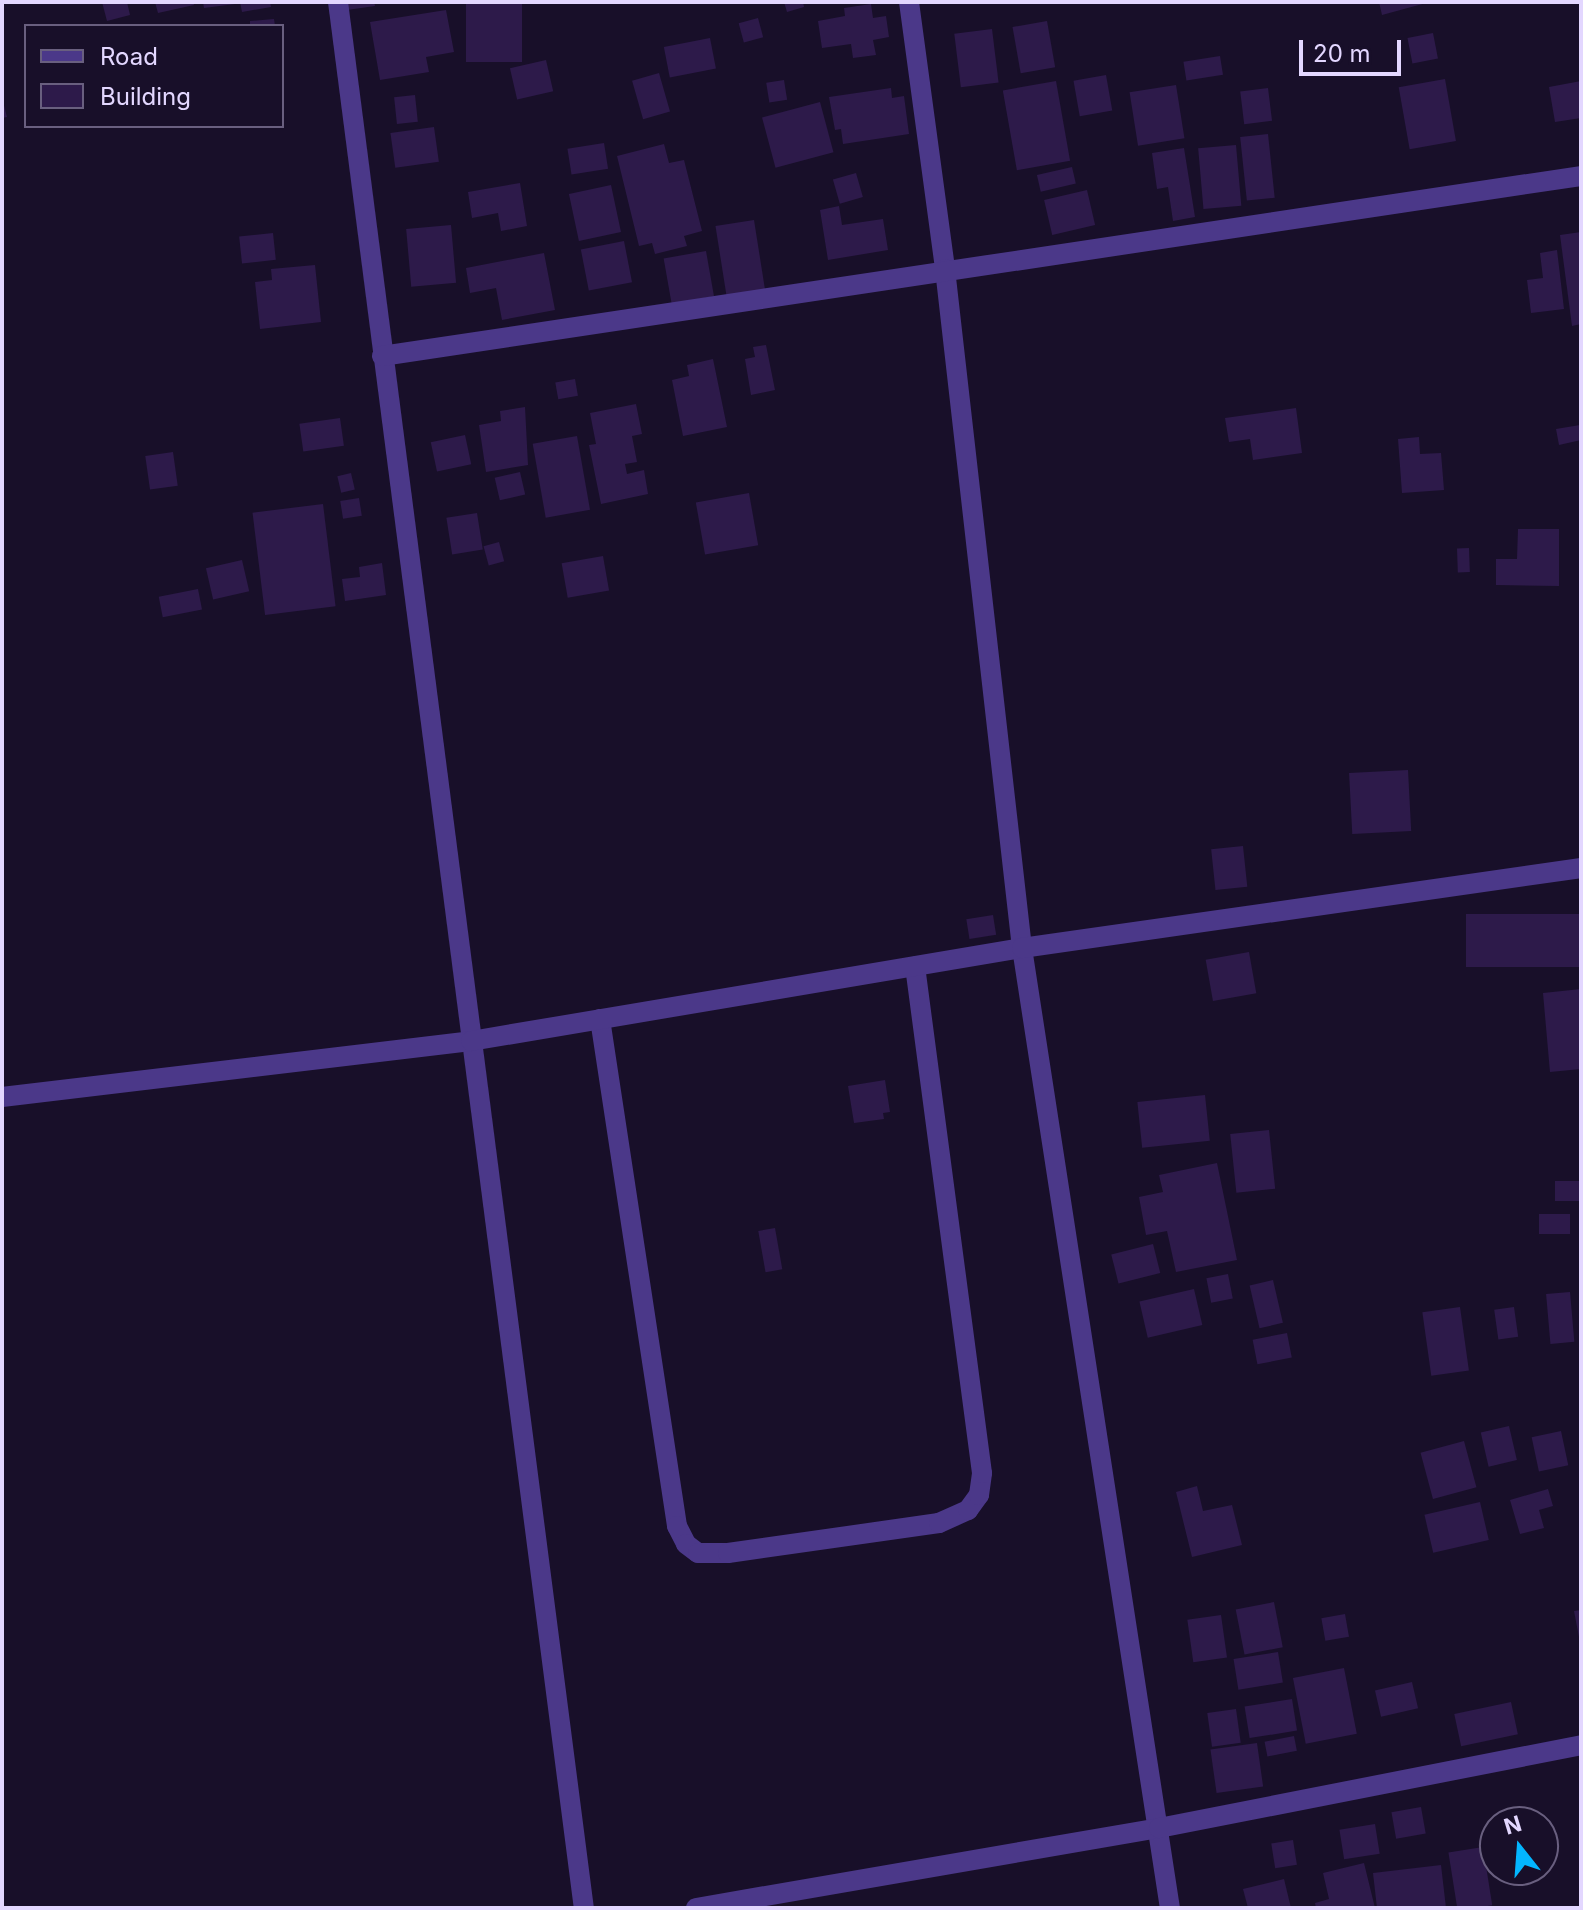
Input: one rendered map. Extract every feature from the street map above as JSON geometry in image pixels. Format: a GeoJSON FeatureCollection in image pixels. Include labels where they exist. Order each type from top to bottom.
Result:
{"type":"FeatureCollection","features":[{"type":"Feature","properties":{"kind":"street"},"geometry":{"type":"LineString","coordinates":[[338,2],[584,1908]]}},
{"type":"Feature","properties":{"kind":"street"},"geometry":{"type":"LineString","coordinates":[[909,2],[945,269],[1022,948],[1170,1908]]}},
{"type":"Feature","properties":{"kind":"street"},"geometry":{"type":"LineString","coordinates":[[382,356],[945,269],[1581,176]]}},
{"type":"Feature","properties":{"kind":"street"},"geometry":{"type":"LineString","coordinates":[[2,1097],[471,1041],[1022,948],[1581,868]]}},
{"type":"Feature","properties":{"kind":"street"},"geometry":{"type":"LineString","coordinates":[[600,1019],[677,1526],[686,1544],[698,1553],[728,1553],[939,1523],[968,1510],[979,1495],[982,1473],[915,966]]}},
{"type":"Feature","properties":{"kind":"street"},"geometry":{"type":"LineString","coordinates":[[696,1908],[1159,1828],[1581,1745]]}},
{"type":"Feature","properties":{"kind":"building"},"geometry":{"type":"Polygon","coordinates":[[[102,2],[127,2],[130,15],[107,21],[102,2]]]}},
{"type":"Feature","properties":{"kind":"building"},"geometry":{"type":"Polygon","coordinates":[[[155,2],[193,2],[194,5],[158,13],[155,2]]]}},
{"type":"Feature","properties":{"kind":"building"},"geometry":{"type":"Polygon","coordinates":[[[203,2],[234,2],[235,4],[204,8],[203,2]]]}},
{"type":"Feature","properties":{"kind":"building"},"geometry":{"type":"Polygon","coordinates":[[[240,2],[270,2],[271,7],[242,12],[240,2]]]}},
{"type":"Feature","properties":{"kind":"building"},"geometry":{"type":"Polygon","coordinates":[[[346,2],[374,2],[375,6],[347,10],[346,2]]]}},
{"type":"Feature","properties":{"kind":"building"},"geometry":{"type":"Polygon","coordinates":[[[466,2],[522,2],[522,62],[466,62],[466,2]]]}},
{"type":"Feature","properties":{"kind":"building"},"geometry":{"type":"Polygon","coordinates":[[[784,2],[803,2],[804,7],[787,12],[784,2]]]}},
{"type":"Feature","properties":{"kind":"building"},"geometry":{"type":"Polygon","coordinates":[[[1379,2],[1426,2],[1426,3],[1382,15],[1379,2]]]}},
{"type":"Feature","properties":{"kind":"building"},"geometry":{"type":"Polygon","coordinates":[[[871,4],[873,18],[886,16],[889,37],[873,40],[876,55],[853,58],[851,44],[822,48],[818,21],[845,16],[844,8],[871,4]]]}},
{"type":"Feature","properties":{"kind":"building"},"geometry":{"type":"Polygon","coordinates":[[[446,10],[454,52],[426,57],[429,72],[380,80],[370,22],[446,10]]]}},
{"type":"Feature","properties":{"kind":"building"},"geometry":{"type":"Polygon","coordinates":[[[758,18],[763,37],[744,42],[739,23],[758,18]]]}},
{"type":"Feature","properties":{"kind":"building"},"geometry":{"type":"Polygon","coordinates":[[[274,19],[275,24],[250,24],[250,21],[274,19]]]}},
{"type":"Feature","properties":{"kind":"building"},"geometry":{"type":"Polygon","coordinates":[[[1047,21],[1055,67],[1021,73],[1013,27],[1047,21]]]}},
{"type":"Feature","properties":{"kind":"building"},"geometry":{"type":"Polygon","coordinates":[[[992,29],[999,83],[961,87],[954,34],[992,29]]]}},
{"type":"Feature","properties":{"kind":"building"},"geometry":{"type":"Polygon","coordinates":[[[1433,33],[1438,59],[1412,63],[1407,38],[1433,33]]]}},
{"type":"Feature","properties":{"kind":"building"},"geometry":{"type":"Polygon","coordinates":[[[710,38],[716,68],[670,77],[664,47],[710,38]]]}},
{"type":"Feature","properties":{"kind":"building"},"geometry":{"type":"Polygon","coordinates":[[[1220,56],[1223,75],[1186,81],[1183,62],[1220,56]]]}},
{"type":"Feature","properties":{"kind":"building"},"geometry":{"type":"Polygon","coordinates":[[[546,60],[553,91],[517,100],[510,68],[546,60]]]}},
{"type":"Feature","properties":{"kind":"building"},"geometry":{"type":"Polygon","coordinates":[[[659,73],[670,111],[643,119],[632,81],[659,73]]]}},
{"type":"Feature","properties":{"kind":"building"},"geometry":{"type":"Polygon","coordinates":[[[1106,75],[1112,110],[1080,116],[1074,81],[1106,75]]]}},
{"type":"Feature","properties":{"kind":"building"},"geometry":{"type":"Polygon","coordinates":[[[1445,79],[1456,141],[1410,149],[1399,87],[1445,79]]]}},
{"type":"Feature","properties":{"kind":"building"},"geometry":{"type":"Polygon","coordinates":[[[784,80],[787,100],[769,103],[766,83],[784,80]]]}},
{"type":"Feature","properties":{"kind":"building"},"geometry":{"type":"Polygon","coordinates":[[[1056,81],[1070,161],[1017,170],[1003,90],[1056,81]]]}},
{"type":"Feature","properties":{"kind":"building"},"geometry":{"type":"Polygon","coordinates":[[[1581,81],[1581,118],[1555,122],[1549,87],[1581,81]]]}},
{"type":"Feature","properties":{"kind":"building"},"geometry":{"type":"Polygon","coordinates":[[[1176,85],[1184,138],[1138,146],[1130,92],[1176,85]]]}},
{"type":"Feature","properties":{"kind":"building"},"geometry":{"type":"Polygon","coordinates":[[[891,88],[892,98],[904,96],[909,134],[843,144],[841,129],[835,130],[829,97],[891,88]]]}},
{"type":"Feature","properties":{"kind":"building"},"geometry":{"type":"Polygon","coordinates":[[[1268,88],[1272,121],[1244,124],[1240,91],[1268,88]]]}},
{"type":"Feature","properties":{"kind":"building"},"geometry":{"type":"Polygon","coordinates":[[[415,95],[418,122],[397,124],[394,97],[415,95]]]}},
{"type":"Feature","properties":{"kind":"building"},"geometry":{"type":"Polygon","coordinates":[[[2,98],[7,117],[2,118],[2,98]]]}},
{"type":"Feature","properties":{"kind":"building"},"geometry":{"type":"Polygon","coordinates":[[[820,102],[833,152],[776,168],[762,118],[820,102]]]}},
{"type":"Feature","properties":{"kind":"building"},"geometry":{"type":"Polygon","coordinates":[[[434,127],[439,162],[395,168],[390,133],[434,127]]]}},
{"type":"Feature","properties":{"kind":"building"},"geometry":{"type":"Polygon","coordinates":[[[1268,134],[1275,198],[1247,201],[1240,137],[1268,134]]]}},
{"type":"Feature","properties":{"kind":"building"},"geometry":{"type":"Polygon","coordinates":[[[604,143],[608,169],[572,174],[567,149],[604,143]]]}},
{"type":"Feature","properties":{"kind":"building"},"geometry":{"type":"Polygon","coordinates":[[[664,144],[669,163],[684,160],[702,231],[684,236],[687,246],[655,254],[652,243],[639,246],[617,156],[664,144]]]}},
{"type":"Feature","properties":{"kind":"building"},"geometry":{"type":"Polygon","coordinates":[[[1236,145],[1241,206],[1203,209],[1198,148],[1236,145]]]}},
{"type":"Feature","properties":{"kind":"building"},"geometry":{"type":"Polygon","coordinates":[[[1184,148],[1195,217],[1173,221],[1168,187],[1157,189],[1152,153],[1184,148]]]}},
{"type":"Feature","properties":{"kind":"building"},"geometry":{"type":"Polygon","coordinates":[[[1072,167],[1076,184],[1041,192],[1037,175],[1072,167]]]}},
{"type":"Feature","properties":{"kind":"building"},"geometry":{"type":"Polygon","coordinates":[[[856,173],[863,197],[840,204],[833,180],[856,173]]]}},
{"type":"Feature","properties":{"kind":"building"},"geometry":{"type":"Polygon","coordinates":[[[520,183],[527,226],[501,231],[498,213],[472,218],[468,192],[520,183]]]}},
{"type":"Feature","properties":{"kind":"building"},"geometry":{"type":"Polygon","coordinates":[[[611,185],[621,232],[579,241],[569,194],[611,185]]]}},
{"type":"Feature","properties":{"kind":"building"},"geometry":{"type":"Polygon","coordinates":[[[1087,190],[1095,225],[1052,235],[1044,200],[1087,190]]]}},
{"type":"Feature","properties":{"kind":"building"},"geometry":{"type":"Polygon","coordinates":[[[839,206],[842,225],[883,219],[888,250],[828,260],[820,210],[839,206]]]}},
{"type":"Feature","properties":{"kind":"building"},"geometry":{"type":"Polygon","coordinates":[[[754,220],[765,289],[726,295],[715,226],[754,220]]]}},
{"type":"Feature","properties":{"kind":"building"},"geometry":{"type":"Polygon","coordinates":[[[451,225],[456,283],[411,287],[406,229],[451,225]]]}},
{"type":"Feature","properties":{"kind":"building"},"geometry":{"type":"Polygon","coordinates":[[[1581,232],[1581,324],[1572,326],[1560,235],[1581,232]]]}},
{"type":"Feature","properties":{"kind":"building"},"geometry":{"type":"Polygon","coordinates":[[[273,233],[276,260],[242,263],[239,237],[273,233]]]}},
{"type":"Feature","properties":{"kind":"building"},"geometry":{"type":"Polygon","coordinates":[[[624,241],[632,282],[589,291],[581,249],[624,241]]]}},
{"type":"Feature","properties":{"kind":"building"},"geometry":{"type":"Polygon","coordinates":[[[1557,250],[1564,309],[1531,313],[1527,280],[1543,278],[1540,253],[1557,250]]]}},
{"type":"Feature","properties":{"kind":"building"},"geometry":{"type":"Polygon","coordinates":[[[706,251],[714,296],[672,304],[664,258],[706,251]]]}},
{"type":"Feature","properties":{"kind":"building"},"geometry":{"type":"Polygon","coordinates":[[[544,253],[555,310],[502,320],[496,288],[470,293],[466,268],[544,253]]]}},
{"type":"Feature","properties":{"kind":"building"},"geometry":{"type":"Polygon","coordinates":[[[315,265],[321,322],[260,329],[255,282],[272,280],[271,269],[315,265]]]}},
{"type":"Feature","properties":{"kind":"building"},"geometry":{"type":"Polygon","coordinates":[[[766,345],[775,390],[751,395],[745,359],[755,357],[753,347],[766,345]]]}},
{"type":"Feature","properties":{"kind":"building"},"geometry":{"type":"Polygon","coordinates":[[[713,359],[727,427],[683,436],[672,380],[689,376],[687,365],[713,359]]]}},
{"type":"Feature","properties":{"kind":"building"},"geometry":{"type":"Polygon","coordinates":[[[575,379],[578,396],[558,399],[555,382],[575,379]]]}},
{"type":"Feature","properties":{"kind":"building"},"geometry":{"type":"Polygon","coordinates":[[[636,404],[642,434],[632,436],[637,462],[625,464],[627,474],[644,470],[648,494],[601,504],[589,445],[596,444],[590,413],[636,404]]]}},
{"type":"Feature","properties":{"kind":"building"},"geometry":{"type":"Polygon","coordinates":[[[525,407],[528,465],[486,472],[479,425],[501,421],[500,411],[525,407]]]}},
{"type":"Feature","properties":{"kind":"building"},"geometry":{"type":"Polygon","coordinates":[[[1296,408],[1302,453],[1253,460],[1250,439],[1229,442],[1225,418],[1296,408]]]}},
{"type":"Feature","properties":{"kind":"building"},"geometry":{"type":"Polygon","coordinates":[[[340,418],[344,446],[303,451],[299,424],[340,418]]]}},
{"type":"Feature","properties":{"kind":"building"},"geometry":{"type":"Polygon","coordinates":[[[1580,425],[1581,440],[1559,445],[1556,429],[1580,425]]]}},
{"type":"Feature","properties":{"kind":"building"},"geometry":{"type":"Polygon","coordinates":[[[465,435],[471,464],[437,472],[431,442],[465,435]]]}},
{"type":"Feature","properties":{"kind":"building"},"geometry":{"type":"Polygon","coordinates":[[[577,436],[590,510],[546,518],[533,444],[577,436]]]}},
{"type":"Feature","properties":{"kind":"building"},"geometry":{"type":"Polygon","coordinates":[[[1419,437],[1420,454],[1441,453],[1444,490],[1402,493],[1398,439],[1419,437]]]}},
{"type":"Feature","properties":{"kind":"building"},"geometry":{"type":"Polygon","coordinates":[[[173,452],[178,486],[150,490],[145,456],[173,452]]]}},
{"type":"Feature","properties":{"kind":"building"},"geometry":{"type":"Polygon","coordinates":[[[520,472],[525,494],[500,500],[495,478],[520,472]]]}},
{"type":"Feature","properties":{"kind":"building"},"geometry":{"type":"Polygon","coordinates":[[[351,473],[355,490],[341,493],[337,476],[351,473]]]}},
{"type":"Feature","properties":{"kind":"building"},"geometry":{"type":"Polygon","coordinates":[[[749,493],[758,545],[705,555],[696,502],[749,493]]]}},
{"type":"Feature","properties":{"kind":"building"},"geometry":{"type":"Polygon","coordinates":[[[359,498],[362,516],[343,519],[340,501],[359,498]]]}},
{"type":"Feature","properties":{"kind":"building"},"geometry":{"type":"Polygon","coordinates":[[[323,504],[336,606],[265,615],[253,513],[323,504]]]}},
{"type":"Feature","properties":{"kind":"building"},"geometry":{"type":"Polygon","coordinates":[[[477,513],[483,550],[452,554],[446,518],[477,513]]]}},
{"type":"Feature","properties":{"kind":"building"},"geometry":{"type":"Polygon","coordinates":[[[1518,529],[1559,529],[1559,586],[1496,585],[1496,559],[1517,559],[1518,529]]]}},
{"type":"Feature","properties":{"kind":"building"},"geometry":{"type":"Polygon","coordinates":[[[499,542],[504,561],[489,565],[484,546],[499,542]]]}},
{"type":"Feature","properties":{"kind":"building"},"geometry":{"type":"Polygon","coordinates":[[[1457,548],[1469,548],[1470,572],[1458,572],[1457,548]]]}},
{"type":"Feature","properties":{"kind":"building"},"geometry":{"type":"Polygon","coordinates":[[[603,556],[609,590],[568,598],[562,563],[603,556]]]}},
{"type":"Feature","properties":{"kind":"building"},"geometry":{"type":"Polygon","coordinates":[[[242,560],[249,591],[213,600],[206,568],[242,560]]]}},
{"type":"Feature","properties":{"kind":"building"},"geometry":{"type":"Polygon","coordinates":[[[382,563],[386,595],[345,601],[342,579],[360,577],[359,567],[382,563]]]}},
{"type":"Feature","properties":{"kind":"building"},"geometry":{"type":"Polygon","coordinates":[[[198,589],[202,610],[163,617],[159,597],[198,589]]]}},
{"type":"Feature","properties":{"kind":"building"},"geometry":{"type":"Polygon","coordinates":[[[1408,770],[1411,831],[1352,834],[1349,773],[1408,770]]]}},
{"type":"Feature","properties":{"kind":"building"},"geometry":{"type":"Polygon","coordinates":[[[1243,846],[1247,887],[1215,890],[1211,849],[1243,846]]]}},
{"type":"Feature","properties":{"kind":"building"},"geometry":{"type":"Polygon","coordinates":[[[1466,914],[1581,914],[1581,967],[1466,967],[1466,914]]]}},
{"type":"Feature","properties":{"kind":"building"},"geometry":{"type":"Polygon","coordinates":[[[993,915],[996,935],[969,939],[966,919],[993,915]]]}},
{"type":"Feature","properties":{"kind":"building"},"geometry":{"type":"Polygon","coordinates":[[[1249,952],[1256,993],[1213,1001],[1206,960],[1249,952]]]}},
{"type":"Feature","properties":{"kind":"building"},"geometry":{"type":"Polygon","coordinates":[[[1581,989],[1581,1069],[1550,1072],[1543,993],[1581,989]]]}},
{"type":"Feature","properties":{"kind":"building"},"geometry":{"type":"Polygon","coordinates":[[[885,1080],[890,1112],[883,1113],[884,1119],[854,1123],[848,1086],[885,1080]]]}},
{"type":"Feature","properties":{"kind":"building"},"geometry":{"type":"Polygon","coordinates":[[[1205,1095],[1210,1141],[1142,1148],[1137,1102],[1205,1095]]]}},
{"type":"Feature","properties":{"kind":"building"},"geometry":{"type":"Polygon","coordinates":[[[1269,1130],[1275,1189],[1236,1193],[1230,1134],[1269,1130]]]}},
{"type":"Feature","properties":{"kind":"building"},"geometry":{"type":"Polygon","coordinates":[[[1217,1163],[1237,1260],[1176,1272],[1167,1231],[1146,1235],[1139,1197],[1163,1192],[1159,1175],[1217,1163]]]}},
{"type":"Feature","properties":{"kind":"building"},"geometry":{"type":"Polygon","coordinates":[[[1555,1181],[1581,1181],[1581,1201],[1555,1201],[1555,1181]]]}},
{"type":"Feature","properties":{"kind":"building"},"geometry":{"type":"Polygon","coordinates":[[[1539,1214],[1570,1214],[1570,1234],[1539,1234],[1539,1214]]]}},
{"type":"Feature","properties":{"kind":"building"},"geometry":{"type":"Polygon","coordinates":[[[775,1228],[782,1269],[766,1272],[758,1231],[775,1228]]]}},
{"type":"Feature","properties":{"kind":"building"},"geometry":{"type":"Polygon","coordinates":[[[1153,1244],[1160,1273],[1119,1284],[1111,1254],[1153,1244]]]}},
{"type":"Feature","properties":{"kind":"building"},"geometry":{"type":"Polygon","coordinates":[[[1228,1274],[1233,1299],[1211,1303],[1206,1278],[1228,1274]]]}},
{"type":"Feature","properties":{"kind":"building"},"geometry":{"type":"Polygon","coordinates":[[[1273,1280],[1283,1323],[1260,1328],[1250,1285],[1273,1280]]]}},
{"type":"Feature","properties":{"kind":"building"},"geometry":{"type":"Polygon","coordinates":[[[1194,1289],[1202,1325],[1148,1338],[1139,1302],[1194,1289]]]}},
{"type":"Feature","properties":{"kind":"building"},"geometry":{"type":"Polygon","coordinates":[[[1570,1292],[1574,1342],[1550,1344],[1546,1294],[1570,1292]]]}},
{"type":"Feature","properties":{"kind":"building"},"geometry":{"type":"Polygon","coordinates":[[[1460,1307],[1469,1370],[1431,1376],[1422,1312],[1460,1307]]]}},
{"type":"Feature","properties":{"kind":"building"},"geometry":{"type":"Polygon","coordinates":[[[1514,1307],[1518,1337],[1498,1339],[1494,1310],[1514,1307]]]}},
{"type":"Feature","properties":{"kind":"building"},"geometry":{"type":"Polygon","coordinates":[[[1287,1333],[1292,1358],[1257,1364],[1253,1340],[1287,1333]]]}},
{"type":"Feature","properties":{"kind":"building"},"geometry":{"type":"Polygon","coordinates":[[[1509,1426],[1517,1460],[1489,1467],[1481,1433],[1509,1426]]]}},
{"type":"Feature","properties":{"kind":"building"},"geometry":{"type":"Polygon","coordinates":[[[1561,1431],[1568,1465],[1539,1471],[1532,1437],[1561,1431]]]}},
{"type":"Feature","properties":{"kind":"building"},"geometry":{"type":"Polygon","coordinates":[[[1464,1441],[1476,1487],[1433,1499],[1421,1453],[1464,1441]]]}},
{"type":"Feature","properties":{"kind":"building"},"geometry":{"type":"Polygon","coordinates":[[[1197,1486],[1203,1511],[1232,1505],[1242,1545],[1192,1557],[1176,1492],[1197,1486]]]}},
{"type":"Feature","properties":{"kind":"building"},"geometry":{"type":"Polygon","coordinates":[[[1548,1489],[1553,1506],[1539,1510],[1544,1528],[1520,1534],[1510,1500],[1548,1489]]]}},
{"type":"Feature","properties":{"kind":"building"},"geometry":{"type":"Polygon","coordinates":[[[1480,1502],[1489,1540],[1433,1553],[1424,1515],[1480,1502]]]}},
{"type":"Feature","properties":{"kind":"building"},"geometry":{"type":"Polygon","coordinates":[[[1274,1602],[1283,1647],[1244,1655],[1236,1609],[1274,1602]]]}},
{"type":"Feature","properties":{"kind":"building"},"geometry":{"type":"Polygon","coordinates":[[[1581,1610],[1581,1642],[1580,1642],[1574,1611],[1581,1610]]]}},
{"type":"Feature","properties":{"kind":"building"},"geometry":{"type":"Polygon","coordinates":[[[1345,1614],[1349,1637],[1325,1641],[1321,1618],[1345,1614]]]}},
{"type":"Feature","properties":{"kind":"building"},"geometry":{"type":"Polygon","coordinates":[[[1221,1615],[1227,1658],[1193,1662],[1187,1620],[1221,1615]]]}},
{"type":"Feature","properties":{"kind":"building"},"geometry":{"type":"Polygon","coordinates":[[[1278,1652],[1283,1683],[1238,1690],[1234,1659],[1278,1652]]]}},
{"type":"Feature","properties":{"kind":"building"},"geometry":{"type":"Polygon","coordinates":[[[1344,1668],[1357,1734],[1306,1744],[1293,1678],[1344,1668]]]}},
{"type":"Feature","properties":{"kind":"building"},"geometry":{"type":"Polygon","coordinates":[[[1412,1682],[1418,1708],[1381,1717],[1375,1691],[1412,1682]]]}},
{"type":"Feature","properties":{"kind":"building"},"geometry":{"type":"Polygon","coordinates":[[[1292,1699],[1297,1731],[1250,1738],[1245,1707],[1292,1699]]]}},
{"type":"Feature","properties":{"kind":"building"},"geometry":{"type":"Polygon","coordinates":[[[1511,1702],[1518,1734],[1461,1746],[1454,1714],[1511,1702]]]}},
{"type":"Feature","properties":{"kind":"building"},"geometry":{"type":"Polygon","coordinates":[[[1236,1709],[1241,1743],[1212,1747],[1207,1713],[1236,1709]]]}},
{"type":"Feature","properties":{"kind":"building"},"geometry":{"type":"Polygon","coordinates":[[[1294,1736],[1297,1751],[1267,1756],[1265,1742],[1294,1736]]]}},
{"type":"Feature","properties":{"kind":"building"},"geometry":{"type":"Polygon","coordinates":[[[1257,1743],[1263,1787],[1217,1793],[1210,1750],[1257,1743]]]}},
{"type":"Feature","properties":{"kind":"building"},"geometry":{"type":"Polygon","coordinates":[[[1421,1807],[1426,1834],[1396,1839],[1391,1812],[1421,1807]]]}},
{"type":"Feature","properties":{"kind":"building"},"geometry":{"type":"Polygon","coordinates":[[[1375,1824],[1380,1854],[1344,1859],[1339,1830],[1375,1824]]]}},
{"type":"Feature","properties":{"kind":"building"},"geometry":{"type":"Polygon","coordinates":[[[1293,1840],[1297,1865],[1275,1868],[1271,1843],[1293,1840]]]}},
{"type":"Feature","properties":{"kind":"building"},"geometry":{"type":"Polygon","coordinates":[[[1479,1848],[1479,1886],[1489,1886],[1492,1905],[1457,1908],[1448,1852],[1479,1848]]]}},
{"type":"Feature","properties":{"kind":"building"},"geometry":{"type":"Polygon","coordinates":[[[1364,1863],[1375,1908],[1316,1908],[1315,1903],[1329,1899],[1323,1873],[1364,1863]]]}},
{"type":"Feature","properties":{"kind":"building"},"geometry":{"type":"Polygon","coordinates":[[[1441,1865],[1446,1908],[1377,1908],[1373,1873],[1441,1865]]]}},
{"type":"Feature","properties":{"kind":"building"},"geometry":{"type":"Polygon","coordinates":[[[1284,1879],[1291,1908],[1248,1908],[1243,1889],[1284,1879]]]}}]}
